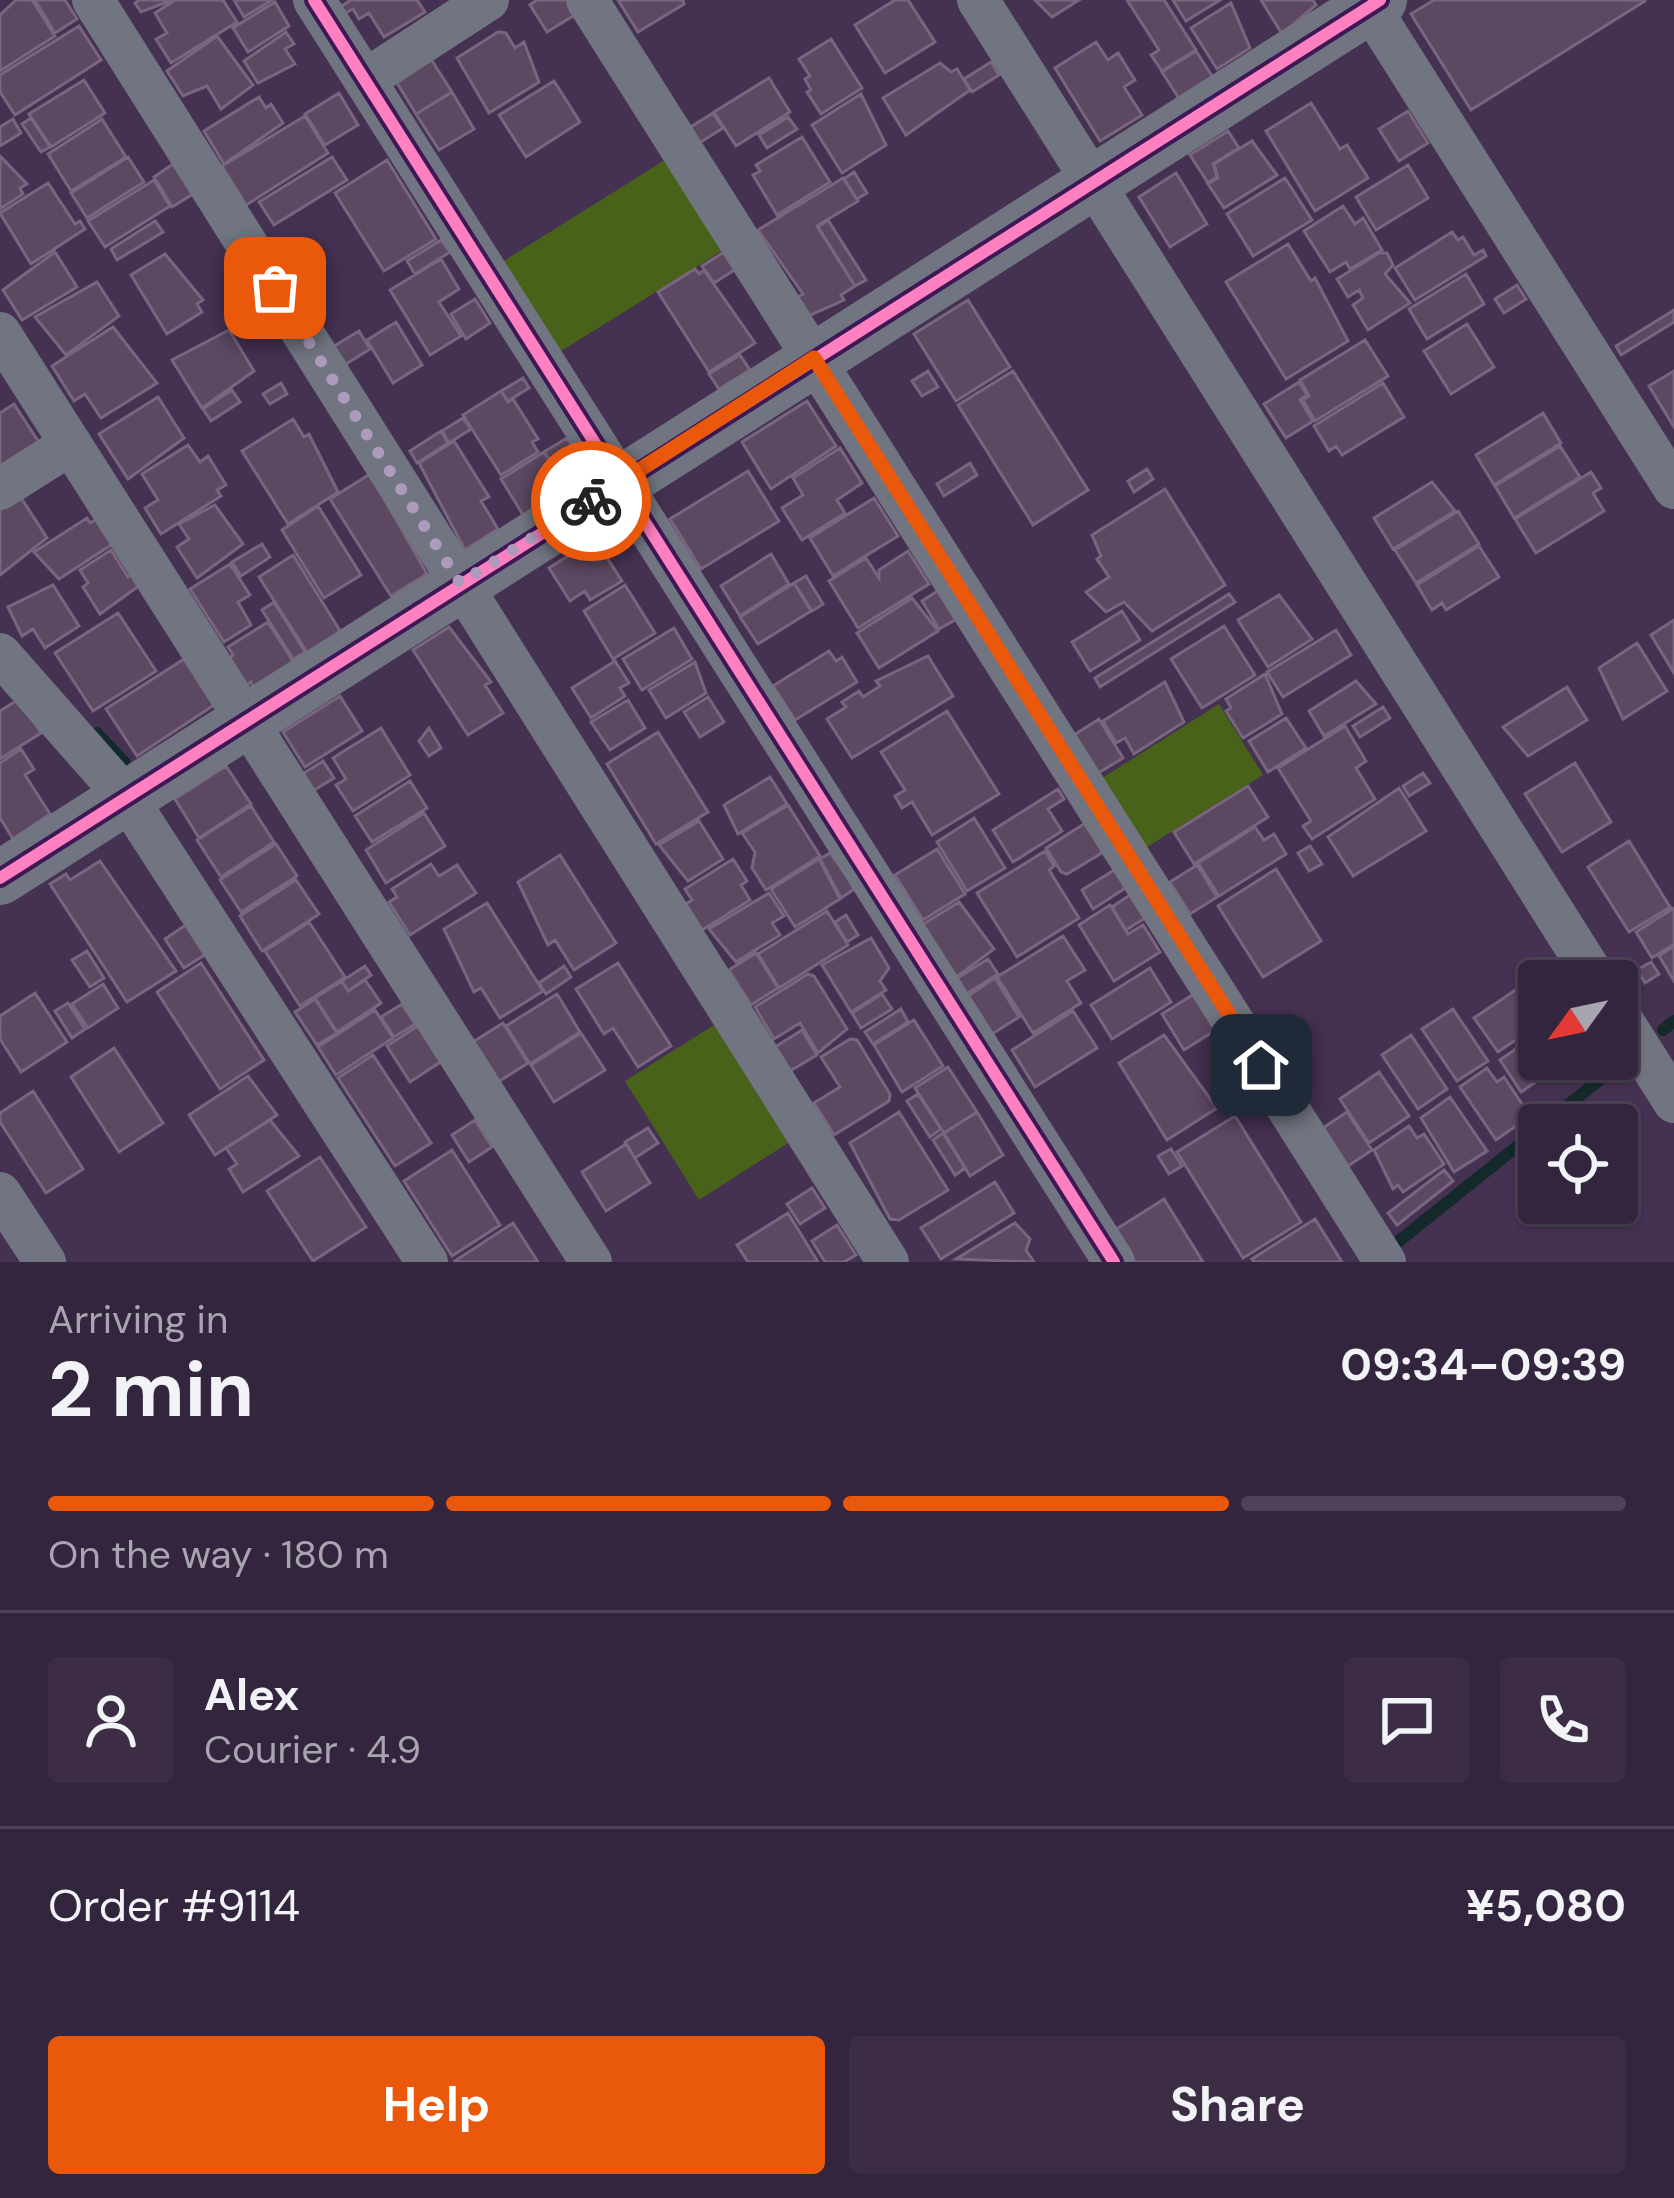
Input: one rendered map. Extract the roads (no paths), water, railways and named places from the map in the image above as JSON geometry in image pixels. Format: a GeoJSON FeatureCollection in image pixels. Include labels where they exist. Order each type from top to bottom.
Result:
{"type":"FeatureCollection","features":[{"type":"Feature","properties":{"kind":"street"},"geometry":{"type":"LineString","coordinates":[[93,0],[888,1262]]}},
{"type":"Feature","properties":{"kind":"street"},"geometry":{"type":"LineString","coordinates":[[314,0],[1114,1262]]}},
{"type":"Feature","properties":{"kind":"street"},"geometry":{"type":"LineString","coordinates":[[365,80],[488,0]]}},
{"type":"Feature","properties":{"kind":"street"},"geometry":{"type":"LineString","coordinates":[[586,0],[1385,1262]]}},
{"type":"Feature","properties":{"kind":"street"},"geometry":{"type":"LineString","coordinates":[[978,0],[1585,960]]}},
{"type":"Feature","properties":{"kind":"street"},"geometry":{"type":"LineString","coordinates":[[0,878],[1371,2],[1674,488]]}},
{"type":"Feature","properties":{"kind":"street"},"geometry":{"type":"LineString","coordinates":[[0,333],[591,1262]]}},
{"type":"Feature","properties":{"kind":"street"},"geometry":{"type":"LineString","coordinates":[[0,489],[71,444]]}},
{"type":"Feature","properties":{"kind":"street"},"geometry":{"type":"LineString","coordinates":[[0,654],[126,797],[427,1262]]}},
{"type":"Feature","properties":{"kind":"street"},"geometry":{"type":"LineString","coordinates":[[1638,1045],[1674,1102]]}},
{"type":"Feature","properties":{"kind":"street"},"geometry":{"type":"LineString","coordinates":[[0,1193],[45,1262]]}},
{"type":"Feature","properties":{"kind":"waterway"},"geometry":{"type":"LineString","coordinates":[[97,733],[125,763]]}},
{"type":"Feature","properties":{"kind":"waterway"},"geometry":{"type":"LineString","coordinates":[[1663,1030],[1674,1021]]}},
{"type":"Feature","properties":{"kind":"waterway"},"geometry":{"type":"LineString","coordinates":[[1569,1104],[1599,1080]]}},
{"type":"Feature","properties":{"kind":"waterway"},"geometry":{"type":"LineString","coordinates":[[1399,1241],[1518,1146]]}}]}
